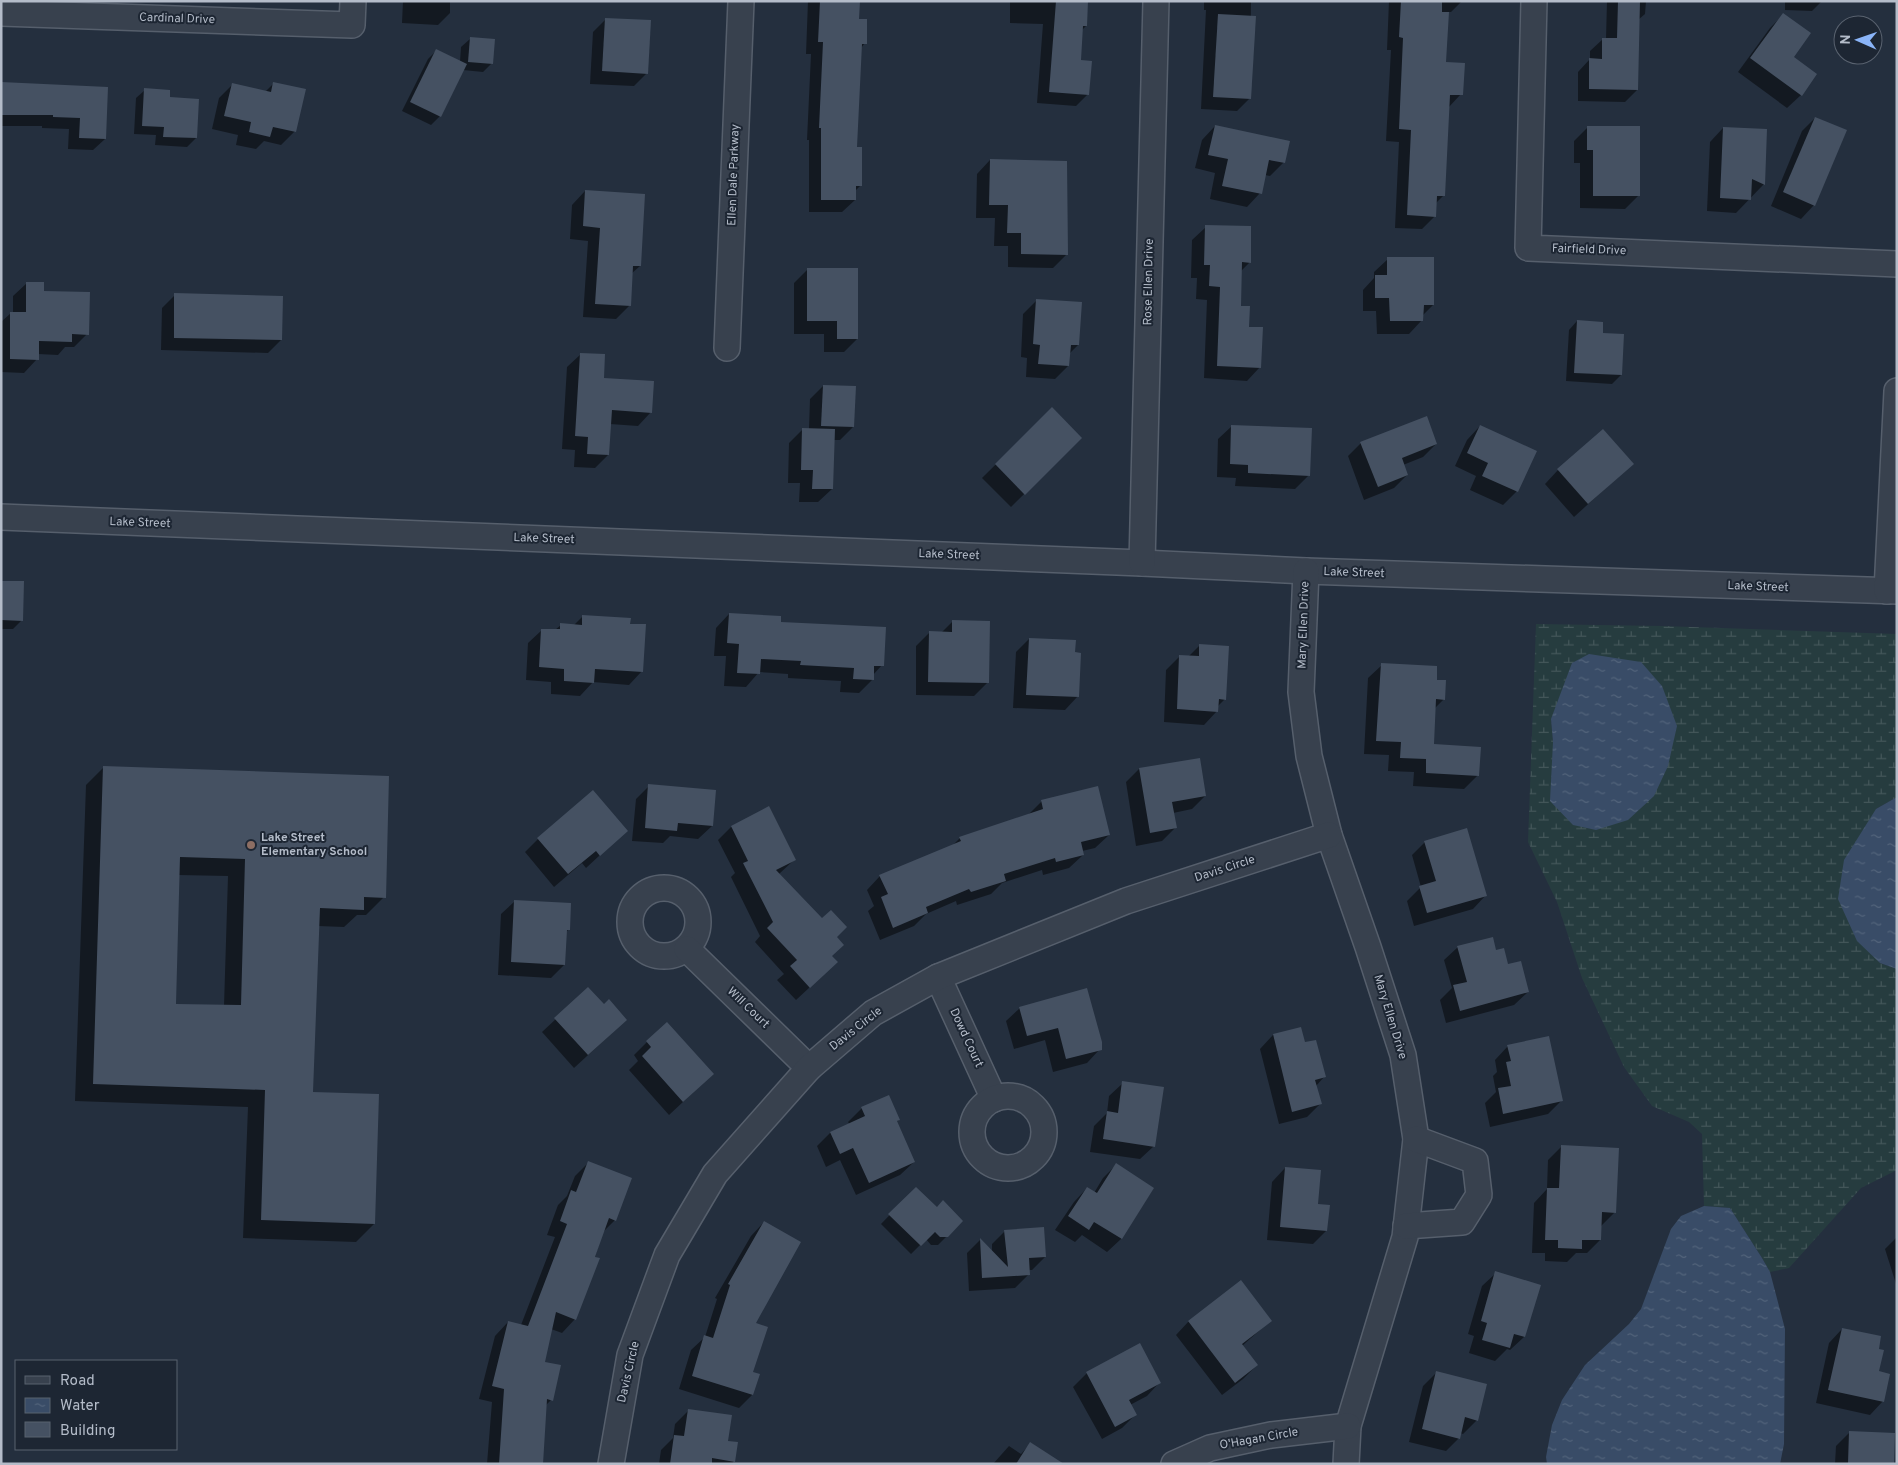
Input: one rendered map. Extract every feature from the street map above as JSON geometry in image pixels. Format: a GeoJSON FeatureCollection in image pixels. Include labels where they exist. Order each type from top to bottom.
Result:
{"type":"FeatureCollection","features":[{"type":"Feature","properties":{"kind":"street","name":"Ellen Dale Parkway"},"geometry":{"type":"LineString","coordinates":[[727,348],[741,1]]}},
{"type":"Feature","properties":{"kind":"street","name":"Rose Ellen Drive"},"geometry":{"type":"LineString","coordinates":[[1142,563],[1156,1]]}},
{"type":"Feature","properties":{"kind":"street","name":"Fairfield Drive"},"geometry":{"type":"LineString","coordinates":[[1534,1],[1528,248],[1897,264]]}},
{"type":"Feature","properties":{"kind":"street","name":"Cardinal Drive"},"geometry":{"type":"LineString","coordinates":[[16,9],[353,13]]}},
{"type":"Feature","properties":{"kind":"street"},"geometry":{"type":"LineString","coordinates":[[1892,591],[1897,391]]}},
{"type":"Feature","properties":{"kind":"street","name":"Lake Street"},"geometry":{"type":"LineString","coordinates":[[1,517],[1306,571],[1892,591]]}},
{"type":"Feature","properties":{"kind":"street","name":"Mary Ellen Drive"},"geometry":{"type":"LineString","coordinates":[[1306,571],[1301,692],[1309,756],[1329,835],[1403,1055],[1416,1139],[1405,1237],[1348,1426],[1346,1464]]}},
{"type":"Feature","properties":{"kind":"street","name":"Davis Circle"},"geometry":{"type":"LineString","coordinates":[[611,1464],[630,1355],[667,1255],[715,1174],[809,1068],[873,1013],[938,977],[1126,901],[1329,835]]}},
{"type":"Feature","properties":{"kind":"street","name":"Will Court"},"geometry":{"type":"LineString","coordinates":[[687,949],[809,1068]]}},
{"type":"Feature","properties":{"kind":"street","name":"Dowd Court"},"geometry":{"type":"LineString","coordinates":[[938,977],[994,1099]]}},
{"type":"Feature","properties":{"kind":"street"},"geometry":{"type":"LineString","coordinates":[[1406,1226],[1462,1222],[1479,1195],[1475,1161],[1416,1139]]}},
{"type":"Feature","properties":{"kind":"street","name":"O'Hagan Circle"},"geometry":{"type":"LineString","coordinates":[[1174,1464],[1210,1448],[1271,1435],[1348,1426]]}},
{"type":"Feature","properties":{"kind":"green space"},"geometry":{"type":"Polygon","coordinates":[[[1536,624],[1897,634],[1897,797],[1876,809],[1880,963],[1897,969],[1897,1170],[1861,1188],[1789,1268],[1770,1272],[1730,1208],[1704,1206],[1702,1134],[1689,1122],[1652,1106],[1624,1067],[1582,978],[1557,902],[1528,842],[1536,624]],[[1551,719],[1553,742],[1596,830],[1551,719]]]}},
{"type":"Feature","properties":{"kind":"water"},"geometry":{"type":"Polygon","coordinates":[[[1589,654],[1641,662],[1662,686],[1677,726],[1668,766],[1654,796],[1628,820],[1596,830],[1573,825],[1550,801],[1553,742],[1551,719],[1572,663],[1589,654]]]}},
{"type":"Feature","properties":{"kind":"water"},"geometry":{"type":"Polygon","coordinates":[[[1897,797],[1897,969],[1880,963],[1857,941],[1838,899],[1844,860],[1876,809],[1897,797]]]}},
{"type":"Feature","properties":{"kind":"water"},"geometry":{"type":"Polygon","coordinates":[[[1704,1206],[1730,1208],[1770,1272],[1785,1329],[1784,1444],[1780,1464],[1547,1464],[1546,1457],[1552,1425],[1562,1400],[1585,1365],[1629,1324],[1641,1309],[1671,1229],[1681,1216],[1704,1206]]]}},
{"type":"Feature","properties":{"kind":"building"},"geometry":{"type":"Polygon","coordinates":[[[820,1],[860,1],[859,19],[867,19],[867,44],[862,44],[857,147],[862,147],[862,186],[856,186],[856,200],[821,200],[821,128],[819,128],[823,42],[818,42],[820,1]]]}},
{"type":"Feature","properties":{"kind":"building"},"geometry":{"type":"Polygon","coordinates":[[[1056,1],[1088,1],[1087,26],[1083,26],[1081,60],[1092,61],[1089,95],[1049,92],[1056,1]]]}},
{"type":"Feature","properties":{"kind":"building"},"geometry":{"type":"Polygon","coordinates":[[[1401,1],[1442,1],[1442,12],[1449,12],[1446,62],[1465,63],[1463,95],[1450,95],[1445,196],[1437,196],[1436,217],[1407,215],[1411,130],[1399,129],[1403,38],[1399,37],[1401,1]]]}},
{"type":"Feature","properties":{"kind":"building"},"geometry":{"type":"Polygon","coordinates":[[[1618,1],[1640,1],[1638,90],[1589,89],[1589,58],[1602,59],[1602,38],[1617,38],[1618,1]]]}},
{"type":"Feature","properties":{"kind":"building"},"geometry":{"type":"Polygon","coordinates":[[[1783,13],[1811,33],[1794,57],[1817,74],[1802,96],[1750,58],[1783,13]]]}},
{"type":"Feature","properties":{"kind":"building"},"geometry":{"type":"Polygon","coordinates":[[[1218,14],[1256,16],[1251,99],[1213,97],[1218,14]]]}},
{"type":"Feature","properties":{"kind":"building"},"geometry":{"type":"Polygon","coordinates":[[[605,18],[651,20],[648,74],[602,71],[605,18]]]}},
{"type":"Feature","properties":{"kind":"building"},"geometry":{"type":"Polygon","coordinates":[[[470,37],[495,39],[493,64],[468,62],[470,37]]]}},
{"type":"Feature","properties":{"kind":"building"},"geometry":{"type":"Polygon","coordinates":[[[436,49],[467,64],[441,117],[410,102],[436,49]]]}},
{"type":"Feature","properties":{"kind":"building"},"geometry":{"type":"Polygon","coordinates":[[[1,82],[108,87],[106,139],[79,138],[80,118],[53,117],[53,115],[1,115],[1,82]]]}},
{"type":"Feature","properties":{"kind":"building"},"geometry":{"type":"Polygon","coordinates":[[[273,82],[306,89],[296,132],[273,127],[270,137],[249,132],[251,122],[224,116],[232,83],[271,92],[273,82]]]}},
{"type":"Feature","properties":{"kind":"building"},"geometry":{"type":"Polygon","coordinates":[[[144,88],[170,90],[170,97],[199,99],[197,138],[163,137],[164,127],[142,126],[144,88]]]}},
{"type":"Feature","properties":{"kind":"building"},"geometry":{"type":"Polygon","coordinates":[[[1815,117],[1847,130],[1815,206],[1783,192],[1815,117]]]}},
{"type":"Feature","properties":{"kind":"building"},"geometry":{"type":"Polygon","coordinates":[[[1215,125],[1290,141],[1285,163],[1269,160],[1262,194],[1222,186],[1228,159],[1208,155],[1215,125]]]}},
{"type":"Feature","properties":{"kind":"building"},"geometry":{"type":"Polygon","coordinates":[[[1587,126],[1640,126],[1640,196],[1593,196],[1593,150],[1587,150],[1587,126]]]}},
{"type":"Feature","properties":{"kind":"building"},"geometry":{"type":"Polygon","coordinates":[[[1723,127],[1767,129],[1765,185],[1752,179],[1751,200],[1720,198],[1723,127]]]}},
{"type":"Feature","properties":{"kind":"building"},"geometry":{"type":"Polygon","coordinates":[[[990,159],[1067,161],[1068,255],[1021,254],[1021,233],[1007,233],[1008,205],[989,205],[990,159]]]}},
{"type":"Feature","properties":{"kind":"building"},"geometry":{"type":"Polygon","coordinates":[[[585,190],[645,194],[641,266],[633,266],[631,306],[595,304],[600,228],[583,226],[585,190]]]}},
{"type":"Feature","properties":{"kind":"building"},"geometry":{"type":"Polygon","coordinates":[[[1205,225],[1251,226],[1251,263],[1242,262],[1241,306],[1250,306],[1249,327],[1263,327],[1261,368],[1217,366],[1220,287],[1209,286],[1210,265],[1204,265],[1205,225]]]}},
{"type":"Feature","properties":{"kind":"building"},"geometry":{"type":"Polygon","coordinates":[[[1387,257],[1434,257],[1434,305],[1424,305],[1423,321],[1390,321],[1389,298],[1375,298],[1375,275],[1387,275],[1387,257]]]}},
{"type":"Feature","properties":{"kind":"building"},"geometry":{"type":"Polygon","coordinates":[[[807,268],[858,268],[858,339],[837,339],[837,321],[807,321],[807,268]]]}},
{"type":"Feature","properties":{"kind":"building"},"geometry":{"type":"Polygon","coordinates":[[[26,282],[44,282],[44,291],[90,292],[89,335],[72,334],[72,342],[39,341],[39,360],[10,359],[10,312],[26,312],[26,282]]]}},
{"type":"Feature","properties":{"kind":"building"},"geometry":{"type":"Polygon","coordinates":[[[174,293],[283,296],[282,340],[174,338],[174,293]]]}},
{"type":"Feature","properties":{"kind":"building"},"geometry":{"type":"Polygon","coordinates":[[[1036,299],[1082,302],[1079,345],[1071,345],[1069,366],[1038,364],[1040,345],[1033,344],[1036,299]]]}},
{"type":"Feature","properties":{"kind":"building"},"geometry":{"type":"Polygon","coordinates":[[[1577,320],[1603,322],[1603,333],[1624,334],[1622,375],[1574,373],[1577,320]]]}},
{"type":"Feature","properties":{"kind":"building"},"geometry":{"type":"Polygon","coordinates":[[[580,353],[605,354],[604,378],[654,381],[652,413],[612,410],[609,455],[587,454],[588,437],[575,436],[580,353]]]}},
{"type":"Feature","properties":{"kind":"building"},"geometry":{"type":"Polygon","coordinates":[[[823,385],[856,386],[854,427],[821,426],[823,385]]]}},
{"type":"Feature","properties":{"kind":"building"},"geometry":{"type":"Polygon","coordinates":[[[1052,407],[1082,438],[1025,495],[995,464],[1052,407]]]}},
{"type":"Feature","properties":{"kind":"building"},"geometry":{"type":"Polygon","coordinates":[[[1427,416],[1437,444],[1402,458],[1408,475],[1378,487],[1360,442],[1427,416]]]}},
{"type":"Feature","properties":{"kind":"building"},"geometry":{"type":"Polygon","coordinates":[[[1231,425],[1312,428],[1310,476],[1248,473],[1248,465],[1230,464],[1231,425]]]}},
{"type":"Feature","properties":{"kind":"building"},"geometry":{"type":"Polygon","coordinates":[[[1480,425],[1537,451],[1518,492],[1482,476],[1488,463],[1467,453],[1480,425]]]}},
{"type":"Feature","properties":{"kind":"building"},"geometry":{"type":"Polygon","coordinates":[[[802,428],[835,429],[833,489],[812,489],[813,470],[801,470],[802,428]]]}},
{"type":"Feature","properties":{"kind":"building"},"geometry":{"type":"Polygon","coordinates":[[[1603,429],[1634,464],[1588,504],[1557,469],[1603,429]]]}},
{"type":"Feature","properties":{"kind":"building"},"geometry":{"type":"Polygon","coordinates":[[[1,581],[24,581],[23,621],[1,620],[1,581]]]}},
{"type":"Feature","properties":{"kind":"building"},"geometry":{"type":"Polygon","coordinates":[[[729,613],[781,616],[781,622],[886,627],[884,666],[874,666],[874,680],[853,679],[854,668],[800,665],[801,661],[761,659],[760,674],[737,673],[739,644],[727,643],[729,613]]]}},
{"type":"Feature","properties":{"kind":"building"},"geometry":{"type":"Polygon","coordinates":[[[582,615],[631,618],[630,624],[646,624],[643,672],[595,669],[594,683],[564,681],[564,669],[539,667],[541,629],[560,629],[560,623],[582,625],[582,615]]]}},
{"type":"Feature","properties":{"kind":"building"},"geometry":{"type":"Polygon","coordinates":[[[952,620],[990,621],[989,683],[928,682],[929,631],[952,632],[952,620]]]}},
{"type":"Feature","properties":{"kind":"building"},"geometry":{"type":"Polygon","coordinates":[[[1029,638],[1076,640],[1075,652],[1081,653],[1079,697],[1026,695],[1029,638]]]}},
{"type":"Feature","properties":{"kind":"building"},"geometry":{"type":"Polygon","coordinates":[[[1199,644],[1229,646],[1226,700],[1219,699],[1218,712],[1177,709],[1179,655],[1199,656],[1199,644]]]}},
{"type":"Feature","properties":{"kind":"building"},"geometry":{"type":"Polygon","coordinates":[[[1381,663],[1437,666],[1437,680],[1446,680],[1445,700],[1436,699],[1434,744],[1481,747],[1479,776],[1426,773],[1426,759],[1400,758],[1401,742],[1376,741],[1381,663]]]}},
{"type":"Feature","properties":{"kind":"building"},"geometry":{"type":"Polygon","coordinates":[[[1200,758],[1206,796],[1172,802],[1177,828],[1150,833],[1139,768],[1200,758]]]}},
{"type":"Feature","properties":{"kind":"building"},"geometry":{"type":"Polygon","coordinates":[[[103,766],[389,776],[386,898],[364,897],[364,910],[320,908],[313,1092],[379,1094],[375,1224],[261,1220],[265,1090],[93,1084],[103,766]],[[180,857],[176,1004],[241,1005],[245,859],[180,857]]]}},
{"type":"Feature","properties":{"kind":"building"},"geometry":{"type":"Polygon","coordinates":[[[648,784],[716,790],[713,826],[678,823],[677,831],[645,828],[648,784]]]}},
{"type":"Feature","properties":{"kind":"building"},"geometry":{"type":"Polygon","coordinates":[[[1098,786],[1110,835],[1081,842],[1084,855],[1056,862],[1055,858],[1004,874],[1006,881],[971,892],[969,889],[926,907],[928,913],[893,928],[881,897],[888,894],[879,875],[961,841],[959,837],[1043,809],[1041,800],[1098,786]]]}},
{"type":"Feature","properties":{"kind":"building"},"geometry":{"type":"Polygon","coordinates":[[[593,790],[628,831],[600,856],[596,851],[568,874],[537,838],[593,790]]]}},
{"type":"Feature","properties":{"kind":"building"},"geometry":{"type":"Polygon","coordinates":[[[769,806],[796,860],[776,870],[822,918],[831,910],[847,927],[837,937],[844,945],[832,956],[838,962],[810,988],[790,966],[797,960],[767,928],[773,922],[743,863],[748,861],[731,826],[769,806]]]}},
{"type":"Feature","properties":{"kind":"building"},"geometry":{"type":"Polygon","coordinates":[[[1467,828],[1487,896],[1427,913],[1419,886],[1436,881],[1424,841],[1467,828]]]}},
{"type":"Feature","properties":{"kind":"building"},"geometry":{"type":"Polygon","coordinates":[[[514,900],[571,903],[570,930],[567,930],[565,965],[511,962],[514,900]]]}},
{"type":"Feature","properties":{"kind":"building"},"geometry":{"type":"Polygon","coordinates":[[[1493,937],[1496,950],[1504,948],[1508,964],[1521,961],[1529,992],[1460,1011],[1453,985],[1467,982],[1457,946],[1493,937]]]}},
{"type":"Feature","properties":{"kind":"building"},"geometry":{"type":"Polygon","coordinates":[[[588,987],[604,1004],[609,999],[627,1020],[588,1055],[554,1018],[588,987]]]}},
{"type":"Feature","properties":{"kind":"building"},"geometry":{"type":"Polygon","coordinates":[[[1087,988],[1102,1042],[1102,1050],[1066,1059],[1058,1028],[1027,1036],[1019,1007],[1087,988]]]}},
{"type":"Feature","properties":{"kind":"building"},"geometry":{"type":"Polygon","coordinates":[[[667,1022],[714,1074],[683,1102],[642,1056],[651,1047],[646,1041],[667,1022]]]}},
{"type":"Feature","properties":{"kind":"building"},"geometry":{"type":"Polygon","coordinates":[[[1301,1027],[1305,1042],[1316,1040],[1326,1077],[1315,1080],[1322,1104],[1292,1112],[1273,1034],[1301,1027]]]}},
{"type":"Feature","properties":{"kind":"building"},"geometry":{"type":"Polygon","coordinates":[[[1549,1036],[1563,1101],[1503,1114],[1498,1088],[1511,1086],[1506,1062],[1511,1061],[1507,1045],[1549,1036]]]}},
{"type":"Feature","properties":{"kind":"building"},"geometry":{"type":"Polygon","coordinates":[[[1122,1081],[1164,1087],[1155,1147],[1103,1139],[1107,1111],[1118,1113],[1122,1081]]]}},
{"type":"Feature","properties":{"kind":"building"},"geometry":{"type":"Polygon","coordinates":[[[889,1095],[900,1120],[897,1121],[915,1162],[869,1183],[853,1148],[840,1154],[830,1132],[865,1116],[861,1107],[889,1095]]]}},
{"type":"Feature","properties":{"kind":"building"},"geometry":{"type":"Polygon","coordinates":[[[1561,1145],[1619,1148],[1616,1213],[1602,1212],[1601,1240],[1582,1240],[1582,1249],[1558,1248],[1558,1240],[1545,1240],[1547,1188],[1559,1188],[1561,1145]]]}},
{"type":"Feature","properties":{"kind":"building"},"geometry":{"type":"Polygon","coordinates":[[[588,1161],[632,1178],[616,1221],[609,1218],[595,1257],[600,1258],[576,1320],[556,1312],[545,1362],[561,1365],[553,1401],[547,1399],[543,1464],[499,1464],[504,1389],[492,1386],[508,1321],[528,1326],[567,1224],[560,1221],[571,1190],[576,1192],[588,1161]]]}},
{"type":"Feature","properties":{"kind":"building"},"geometry":{"type":"Polygon","coordinates":[[[1116,1163],[1154,1188],[1122,1239],[1094,1222],[1089,1230],[1068,1216],[1087,1187],[1097,1193],[1116,1163]]]}},
{"type":"Feature","properties":{"kind":"building"},"geometry":{"type":"Polygon","coordinates":[[[1285,1167],[1321,1170],[1318,1204],[1330,1205],[1327,1231],[1280,1227],[1285,1167]]]}},
{"type":"Feature","properties":{"kind":"building"},"geometry":{"type":"Polygon","coordinates":[[[916,1187],[937,1207],[943,1200],[963,1221],[948,1237],[940,1237],[935,1232],[921,1246],[888,1214],[916,1187]]]}},
{"type":"Feature","properties":{"kind":"building"},"geometry":{"type":"Polygon","coordinates":[[[764,1221],[801,1242],[756,1323],[768,1327],[753,1372],[760,1374],[753,1395],[692,1376],[704,1335],[713,1338],[730,1285],[728,1284],[764,1221]]]}},
{"type":"Feature","properties":{"kind":"building"},"geometry":{"type":"Polygon","coordinates":[[[1044,1227],[1046,1257],[1029,1258],[1030,1275],[982,1278],[980,1238],[1008,1267],[1004,1230],[1044,1227]]]}},
{"type":"Feature","properties":{"kind":"building"},"geometry":{"type":"Polygon","coordinates":[[[1495,1271],[1541,1285],[1525,1337],[1514,1334],[1510,1348],[1482,1340],[1487,1323],[1481,1321],[1495,1271]]]}},
{"type":"Feature","properties":{"kind":"building"},"geometry":{"type":"Polygon","coordinates":[[[1241,1280],[1272,1321],[1242,1344],[1258,1365],[1235,1383],[1188,1321],[1241,1280]]]}},
{"type":"Feature","properties":{"kind":"building"},"geometry":{"type":"Polygon","coordinates":[[[1842,1328],[1881,1336],[1879,1349],[1884,1350],[1879,1371],[1890,1374],[1884,1402],[1828,1390],[1842,1328]]]}},
{"type":"Feature","properties":{"kind":"building"},"geometry":{"type":"Polygon","coordinates":[[[1140,1343],[1161,1383],[1129,1400],[1137,1415],[1115,1427],[1086,1372],[1140,1343]]]}},
{"type":"Feature","properties":{"kind":"building"},"geometry":{"type":"Polygon","coordinates":[[[1436,1371],[1487,1384],[1478,1421],[1465,1417],[1460,1439],[1422,1429],[1436,1371]]]}},
{"type":"Feature","properties":{"kind":"building"},"geometry":{"type":"Polygon","coordinates":[[[688,1409],[732,1415],[728,1441],[738,1442],[735,1462],[712,1458],[712,1464],[670,1464],[674,1435],[684,1436],[688,1409]]]}},
{"type":"Feature","properties":{"kind":"building"},"geometry":{"type":"Polygon","coordinates":[[[1849,1431],[1895,1433],[1894,1464],[1848,1464],[1849,1431]]]}},
{"type":"Feature","properties":{"kind":"building"},"geometry":{"type":"Polygon","coordinates":[[[1030,1442],[1064,1464],[1016,1464],[1030,1442]]]}},
{"type":"Feature","properties":{"kind":"place","name":"Lake Street Elementary School"},"geometry":{"type":"Point","coordinates":[251,845]}}]}
